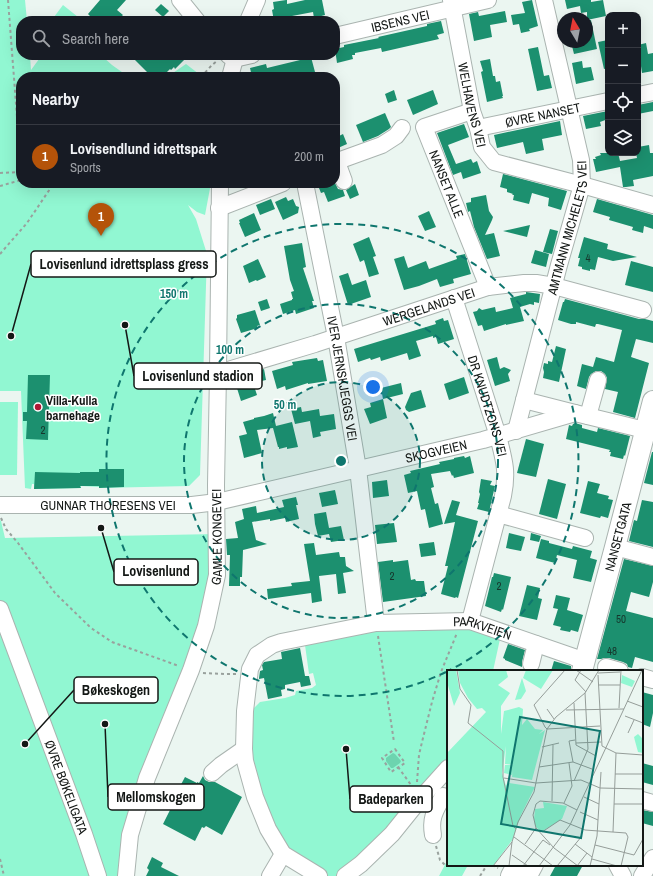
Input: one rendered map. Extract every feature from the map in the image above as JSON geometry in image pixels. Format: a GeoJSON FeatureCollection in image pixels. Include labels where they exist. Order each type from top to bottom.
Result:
{"type":"FeatureCollection","features":[{"type":"Feature","properties":{"kind":"main road","name":"NANSETGATA"},"geometry":{"type":"LineString","coordinates":[[583,666],[615,547],[649,431],[653,401]]}},
{"type":"Feature","properties":{"kind":"street"},"geometry":{"type":"LineString","coordinates":[[180,0],[193,16]]}},
{"type":"Feature","properties":{"kind":"street"},"geometry":{"type":"LineString","coordinates":[[250,16],[257,0]]}},
{"type":"Feature","properties":{"kind":"street","name":"IBSENS VEI"},"geometry":{"type":"LineString","coordinates":[[340,35],[451,4],[488,0]]}},
{"type":"Feature","properties":{"kind":"street","name":"AMTMANN MICHELETS VEI"},"geometry":{"type":"LineString","coordinates":[[516,431],[582,184],[581,160],[544,0]]}},
{"type":"Feature","properties":{"kind":"street","name":"WELHAVENS VEI"},"geometry":{"type":"LineString","coordinates":[[451,4],[472,111],[478,128],[482,147],[494,162],[582,184],[653,205]]}},
{"type":"Feature","properties":{"kind":"street"},"geometry":{"type":"LineString","coordinates":[[229,60],[230,72]]}},
{"type":"Feature","properties":{"kind":"street"},"geometry":{"type":"LineString","coordinates":[[641,94],[653,92]]}},
{"type":"Feature","properties":{"kind":"street","name":"ØVRE NANSET"},"geometry":{"type":"LineString","coordinates":[[478,128],[605,102]]}},
{"type":"Feature","properties":{"kind":"street","name":"NANSET ALLE"},"geometry":{"type":"LineString","coordinates":[[472,111],[424,127],[488,287]]}},
{"type":"Feature","properties":{"kind":"street"},"geometry":{"type":"LineString","coordinates":[[344,181],[341,160],[382,145],[396,136],[402,128]]}},
{"type":"Feature","properties":{"kind":"street","name":"GAMLE KONGEVEI"},"geometry":{"type":"LineString","coordinates":[[126,876],[130,834],[147,778],[191,670],[206,626],[217,575],[220,188]]}},
{"type":"Feature","properties":{"kind":"street"},"geometry":{"type":"LineString","coordinates":[[219,208],[270,188]]}},
{"type":"Feature","properties":{"kind":"street","name":"IVER JERNSKJEGGS VEI"},"geometry":{"type":"LineString","coordinates":[[306,188],[336,337],[358,469],[376,623]]}},
{"type":"Feature","properties":{"kind":"street","name":"WERGELANDS VEI"},"geometry":{"type":"LineString","coordinates":[[218,373],[336,337],[488,287],[536,283],[554,286],[643,310]]}},
{"type":"Feature","properties":{"kind":"street","name":"DR KNUDTZONS VEI"},"geometry":{"type":"LineString","coordinates":[[454,298],[498,436],[506,474],[498,514],[466,621]]}},
{"type":"Feature","properties":{"kind":"street"},"geometry":{"type":"LineString","coordinates":[[581,414],[598,380]]}},
{"type":"Feature","properties":{"kind":"street"},"geometry":{"type":"LineString","coordinates":[[524,400],[649,431]]}},
{"type":"Feature","properties":{"kind":"street","name":"SKOGVEIEN"},"geometry":{"type":"LineString","coordinates":[[217,502],[498,436],[581,414]]}},
{"type":"Feature","properties":{"kind":"street","name":"GUNNAR THORESENS VEI"},"geometry":{"type":"LineString","coordinates":[[0,505],[192,505],[217,502]]}},
{"type":"Feature","properties":{"kind":"street"},"geometry":{"type":"LineString","coordinates":[[498,514],[585,538]]}},
{"type":"Feature","properties":{"kind":"street"},"geometry":{"type":"LineString","coordinates":[[615,547],[653,557]]}},
{"type":"Feature","properties":{"kind":"street","name":"ØVRE BØKELIGATA"},"geometry":{"type":"LineString","coordinates":[[0,609],[84,834],[98,876]]}},
{"type":"Feature","properties":{"kind":"street","name":"PARKVEIEN"},"geometry":{"type":"LineString","coordinates":[[283,854],[268,829],[255,797],[245,760],[244,749],[245,711],[250,669],[257,655],[272,645],[376,623],[466,621],[574,657],[583,666]]}},
{"type":"Feature","properties":{"kind":"street"},"geometry":{"type":"LineString","coordinates":[[531,664],[536,644]]}},
{"type":"Feature","properties":{"kind":"street"},"geometry":{"type":"LineString","coordinates":[[643,677],[653,680]]}},
{"type":"Feature","properties":{"kind":"street"},"geometry":{"type":"LineString","coordinates":[[212,773],[244,749]]}},
{"type":"Feature","properties":{"kind":"street"},"geometry":{"type":"LineString","coordinates":[[345,876],[361,864],[392,834],[447,769]]}},
{"type":"Feature","properties":{"kind":"street"},"geometry":{"type":"LineString","coordinates":[[433,835],[431,823],[443,796]]}},
{"type":"Feature","properties":{"kind":"street"},"geometry":{"type":"LineString","coordinates":[[643,800],[653,803]]}},
{"type":"Feature","properties":{"kind":"street"},"geometry":{"type":"LineString","coordinates":[[270,876],[283,854],[319,876]]}},
{"type":"Feature","properties":{"kind":"street"},"geometry":{"type":"LineString","coordinates":[[642,876],[653,858]]}},
{"type":"Feature","properties":{"kind":"street"},"geometry":{"type":"LineString","coordinates":[[529,876],[534,866]]}},
{"type":"Feature","properties":{"kind":"street"},"geometry":{"type":"LineString","coordinates":[[618,866],[623,876]]}},
{"type":"Feature","properties":{"kind":"path"},"geometry":{"type":"LineString","coordinates":[[8,0],[16,105]]}},
{"type":"Feature","properties":{"kind":"path"},"geometry":{"type":"LineString","coordinates":[[206,72],[212,65],[224,60]]}},
{"type":"Feature","properties":{"kind":"path"},"geometry":{"type":"LineString","coordinates":[[0,173],[16,171]]}},
{"type":"Feature","properties":{"kind":"path"},"geometry":{"type":"LineString","coordinates":[[0,186],[16,181]]}},
{"type":"Feature","properties":{"kind":"path"},"geometry":{"type":"LineString","coordinates":[[0,254],[27,223],[51,188]]}},
{"type":"Feature","properties":{"kind":"path"},"geometry":{"type":"LineString","coordinates":[[0,517],[6,529],[55,592],[91,628],[112,642],[191,670],[224,674],[249,674]]}},
{"type":"Feature","properties":{"kind":"path"},"geometry":{"type":"LineString","coordinates":[[398,767],[417,792],[419,755],[432,702],[441,672],[457,632],[466,621]]}},
{"type":"Feature","properties":{"kind":"path"},"geometry":{"type":"LineString","coordinates":[[376,623],[394,742]]}},
{"type":"Feature","properties":{"kind":"path"},"geometry":{"type":"LineString","coordinates":[[395,749],[405,763],[398,767],[392,772],[382,758],[395,749]]}},
{"type":"Feature","properties":{"kind":"path"},"geometry":{"type":"LineString","coordinates":[[438,853],[440,860],[445,865]]}},
{"type":"Feature","properties":{"kind":"path"},"geometry":{"type":"LineString","coordinates":[[0,859],[4,876]]}},
{"type":"Feature","properties":{"kind":"path"},"geometry":{"type":"LineString","coordinates":[[480,876],[486,866]]}},
{"type":"Feature","properties":{"kind":"path"},"geometry":{"type":"LineString","coordinates":[[496,866],[510,870]]}},
{"type":"Feature","properties":{"kind":"shaded area"},"geometry":{"type":"Polygon","coordinates":[[[0,0],[25,0],[27,16],[16,16],[16,60],[30,60],[31,70],[38,60],[106,60],[122,72],[16,72],[16,188],[210,188],[205,215],[197,212],[188,205],[196,219],[207,254],[200,475],[189,486],[99,488],[81,486],[81,488],[34,489],[34,484],[32,484],[31,489],[25,488],[21,391],[0,391],[0,0]]]}},
{"type":"Feature","properties":{"kind":"shaded area"},"geometry":{"type":"Polygon","coordinates":[[[63,5],[77,16],[55,16],[63,5]]]}},
{"type":"Feature","properties":{"kind":"shaded area"},"geometry":{"type":"Polygon","coordinates":[[[186,64],[196,72],[174,72],[186,64]]]}},
{"type":"Feature","properties":{"kind":"shaded area"},"geometry":{"type":"Polygon","coordinates":[[[0,402],[18,402],[17,475],[0,475],[0,402]]]}},
{"type":"Feature","properties":{"kind":"shaded area"},"geometry":{"type":"Polygon","coordinates":[[[0,520],[5,538],[217,534],[217,575],[147,778],[126,876],[0,876],[0,520]]]}},
{"type":"Feature","properties":{"kind":"shaded area"},"geometry":{"type":"Polygon","coordinates":[[[469,629],[500,639],[493,670],[447,670],[447,764],[345,876],[320,876],[289,854],[254,792],[249,724],[252,710],[260,702],[295,695],[296,691],[312,688],[316,685],[313,673],[309,674],[305,645],[375,631],[469,629]]]}},
{"type":"Feature","properties":{"kind":"shaded area"},"geometry":{"type":"Polygon","coordinates":[[[393,753],[401,761],[391,768],[386,761],[386,758],[393,753]]]}},
{"type":"Feature","properties":{"kind":"shaded area"},"geometry":{"type":"Polygon","coordinates":[[[447,861],[447,866],[467,866],[462,876],[439,876],[447,861]]]}},
{"type":"Feature","properties":{"kind":"building"},"geometry":{"type":"Polygon","coordinates":[[[100,0],[126,0],[117,10],[123,15],[122,16],[90,16],[88,14],[100,0]]]}},
{"type":"Feature","properties":{"kind":"building"},"geometry":{"type":"Polygon","coordinates":[[[287,0],[287,4],[305,0],[322,0],[325,15],[314,16],[313,12],[292,16],[273,16],[273,2],[287,0]]]}},
{"type":"Feature","properties":{"kind":"building"},"geometry":{"type":"Polygon","coordinates":[[[532,0],[538,26],[529,29],[530,31],[521,33],[519,24],[513,25],[511,15],[525,13],[522,2],[532,0]]]}},
{"type":"Feature","properties":{"kind":"building"},"geometry":{"type":"Polygon","coordinates":[[[565,0],[591,0],[591,2],[603,0],[605,16],[593,19],[593,12],[581,12],[580,6],[567,9],[565,0]]]}},
{"type":"Feature","properties":{"kind":"building"},"geometry":{"type":"Polygon","coordinates":[[[161,4],[169,11],[164,16],[162,16],[155,10],[161,4]]]}},
{"type":"Feature","properties":{"kind":"building"},"geometry":{"type":"Polygon","coordinates":[[[505,11],[507,22],[490,25],[492,37],[474,41],[469,14],[478,12],[479,16],[505,11]]]}},
{"type":"Feature","properties":{"kind":"building"},"geometry":{"type":"Polygon","coordinates":[[[441,21],[444,33],[437,35],[439,39],[382,52],[381,48],[355,53],[355,55],[352,55],[353,59],[337,63],[337,60],[340,60],[340,48],[344,47],[344,45],[427,26],[427,24],[441,21]]]}},
{"type":"Feature","properties":{"kind":"building"},"geometry":{"type":"Polygon","coordinates":[[[593,30],[597,49],[574,54],[572,48],[593,48],[593,30]]]}},
{"type":"Feature","properties":{"kind":"building"},"geometry":{"type":"Polygon","coordinates":[[[605,41],[604,69],[598,42],[605,41]]]}},
{"type":"Feature","properties":{"kind":"building"},"geometry":{"type":"Polygon","coordinates":[[[646,43],[648,54],[653,53],[653,71],[642,73],[641,44],[646,43]]]}},
{"type":"Feature","properties":{"kind":"building"},"geometry":{"type":"Polygon","coordinates":[[[538,47],[544,76],[549,75],[552,88],[537,91],[528,49],[538,47]]]}},
{"type":"Feature","properties":{"kind":"building"},"geometry":{"type":"Polygon","coordinates":[[[490,59],[493,76],[495,76],[496,82],[500,81],[503,98],[487,102],[481,72],[483,71],[480,61],[490,59]]]}},
{"type":"Feature","properties":{"kind":"building"},"geometry":{"type":"Polygon","coordinates":[[[135,60],[184,60],[175,69],[174,67],[167,72],[147,72],[135,60]]]}},
{"type":"Feature","properties":{"kind":"building"},"geometry":{"type":"Polygon","coordinates":[[[300,60],[312,60],[315,72],[251,72],[250,68],[266,64],[267,68],[300,60]]]}},
{"type":"Feature","properties":{"kind":"building"},"geometry":{"type":"Polygon","coordinates":[[[582,61],[583,68],[591,67],[594,80],[576,84],[572,63],[582,61]]]}},
{"type":"Feature","properties":{"kind":"building"},"geometry":{"type":"Polygon","coordinates":[[[394,90],[397,100],[388,103],[385,94],[394,90]]]}},
{"type":"Feature","properties":{"kind":"building"},"geometry":{"type":"Polygon","coordinates":[[[433,90],[438,104],[413,115],[407,100],[433,90]]]}},
{"type":"Feature","properties":{"kind":"building"},"geometry":{"type":"Polygon","coordinates":[[[653,102],[653,111],[641,113],[641,104],[653,102]]]}},
{"type":"Feature","properties":{"kind":"building"},"geometry":{"type":"Polygon","coordinates":[[[605,112],[605,120],[600,122],[601,126],[586,129],[583,116],[605,112]]]}},
{"type":"Feature","properties":{"kind":"building"},"geometry":{"type":"Polygon","coordinates":[[[385,113],[391,127],[378,136],[363,142],[356,125],[385,113]]]}},
{"type":"Feature","properties":{"kind":"building"},"geometry":{"type":"Polygon","coordinates":[[[560,121],[562,135],[542,139],[544,150],[526,154],[523,142],[497,148],[494,135],[560,121]]]}},
{"type":"Feature","properties":{"kind":"building"},"geometry":{"type":"Polygon","coordinates":[[[464,124],[469,137],[448,145],[456,164],[471,159],[473,163],[477,161],[481,173],[463,179],[461,172],[453,175],[437,133],[464,124]]]}},
{"type":"Feature","properties":{"kind":"building"},"geometry":{"type":"Polygon","coordinates":[[[343,134],[347,144],[340,147],[340,136],[343,134]]]}},
{"type":"Feature","properties":{"kind":"building"},"geometry":{"type":"Polygon","coordinates":[[[649,145],[650,153],[653,153],[653,176],[633,180],[634,186],[623,187],[620,167],[596,172],[593,159],[596,159],[595,157],[601,155],[600,153],[605,153],[605,156],[619,156],[620,161],[641,156],[641,146],[649,145]]]}},
{"type":"Feature","properties":{"kind":"building"},"geometry":{"type":"Polygon","coordinates":[[[503,174],[567,191],[561,210],[548,206],[549,198],[532,193],[529,204],[513,200],[513,194],[507,192],[507,189],[500,187],[503,174]]]}},
{"type":"Feature","properties":{"kind":"building"},"geometry":{"type":"Polygon","coordinates":[[[355,184],[359,195],[350,199],[346,190],[355,184]]]}},
{"type":"Feature","properties":{"kind":"building"},"geometry":{"type":"Polygon","coordinates":[[[319,188],[338,188],[343,190],[345,196],[328,202],[324,192],[321,193],[319,188]]]}},
{"type":"Feature","properties":{"kind":"building"},"geometry":{"type":"Polygon","coordinates":[[[486,195],[489,211],[493,217],[485,235],[494,233],[500,256],[487,259],[474,227],[470,211],[468,212],[466,203],[471,202],[471,198],[486,195]]]}},
{"type":"Feature","properties":{"kind":"building"},"geometry":{"type":"Polygon","coordinates":[[[286,197],[288,201],[293,199],[296,206],[299,207],[298,213],[283,220],[275,202],[286,197]]]}},
{"type":"Feature","properties":{"kind":"building"},"geometry":{"type":"Polygon","coordinates":[[[271,199],[275,209],[260,215],[256,205],[271,199]]]}},
{"type":"Feature","properties":{"kind":"building"},"geometry":{"type":"Polygon","coordinates":[[[597,199],[653,215],[653,229],[644,226],[643,233],[632,230],[633,227],[609,220],[610,217],[593,212],[597,199]]]}},
{"type":"Feature","properties":{"kind":"building"},"geometry":{"type":"Polygon","coordinates":[[[429,211],[436,227],[425,231],[418,216],[429,211]]]}},
{"type":"Feature","properties":{"kind":"building"},"geometry":{"type":"Polygon","coordinates":[[[254,213],[261,230],[245,237],[239,220],[254,213]]]}},
{"type":"Feature","properties":{"kind":"building"},"geometry":{"type":"Polygon","coordinates":[[[530,225],[527,237],[503,231],[530,225]]]}},
{"type":"Feature","properties":{"kind":"building"},"geometry":{"type":"Polygon","coordinates":[[[550,229],[558,231],[552,254],[543,252],[550,229]]]}},
{"type":"Feature","properties":{"kind":"building"},"geometry":{"type":"Polygon","coordinates":[[[369,237],[376,256],[373,257],[379,274],[369,277],[364,260],[360,262],[353,244],[369,237]]]}},
{"type":"Feature","properties":{"kind":"building"},"geometry":{"type":"Polygon","coordinates":[[[584,237],[608,244],[607,249],[637,257],[613,261],[598,257],[595,270],[590,269],[590,271],[582,269],[582,267],[578,266],[580,258],[578,258],[584,237]]]}},
{"type":"Feature","properties":{"kind":"building"},"geometry":{"type":"Polygon","coordinates":[[[302,243],[306,267],[303,268],[314,301],[312,301],[314,308],[296,314],[295,310],[283,314],[280,304],[292,300],[291,292],[294,291],[290,280],[284,246],[302,243]]]}},
{"type":"Feature","properties":{"kind":"building"},"geometry":{"type":"Polygon","coordinates":[[[535,250],[549,254],[546,267],[531,263],[535,250]]]}},
{"type":"Feature","properties":{"kind":"building"},"geometry":{"type":"Polygon","coordinates":[[[465,254],[471,274],[453,279],[454,283],[440,287],[437,279],[404,290],[394,259],[404,256],[408,268],[426,261],[429,269],[457,259],[456,256],[465,254]]]}},
{"type":"Feature","properties":{"kind":"building"},"geometry":{"type":"Polygon","coordinates":[[[258,259],[266,277],[249,283],[243,266],[258,259]]]}},
{"type":"Feature","properties":{"kind":"building"},"geometry":{"type":"Polygon","coordinates":[[[631,261],[653,267],[653,292],[625,285],[631,261]]]}},
{"type":"Feature","properties":{"kind":"building"},"geometry":{"type":"Polygon","coordinates":[[[348,273],[352,285],[366,280],[371,297],[348,305],[339,276],[348,273]]]}},
{"type":"Feature","properties":{"kind":"building"},"geometry":{"type":"Polygon","coordinates":[[[526,292],[540,294],[539,303],[534,302],[534,305],[530,304],[520,307],[524,321],[506,324],[484,331],[482,325],[478,326],[473,312],[477,311],[479,308],[482,310],[495,307],[496,312],[513,308],[510,298],[526,294],[526,292]]]}},
{"type":"Feature","properties":{"kind":"building"},"geometry":{"type":"Polygon","coordinates":[[[267,299],[270,308],[261,311],[258,302],[267,299]]]}},
{"type":"Feature","properties":{"kind":"building"},"geometry":{"type":"Polygon","coordinates":[[[565,299],[639,319],[653,321],[653,343],[636,339],[631,357],[649,363],[635,418],[613,412],[618,392],[605,389],[607,378],[601,371],[596,371],[591,374],[586,389],[577,386],[582,364],[593,367],[596,357],[614,362],[622,330],[598,324],[596,324],[595,327],[576,322],[576,324],[571,324],[558,320],[565,299]]]}},
{"type":"Feature","properties":{"kind":"building"},"geometry":{"type":"Polygon","coordinates":[[[255,310],[260,325],[257,326],[258,328],[241,333],[236,319],[237,315],[255,310]]]}},
{"type":"Feature","properties":{"kind":"building"},"geometry":{"type":"Polygon","coordinates":[[[443,318],[444,321],[448,320],[454,339],[438,344],[436,337],[433,338],[433,336],[416,341],[421,356],[409,360],[407,353],[381,361],[380,357],[371,360],[370,358],[358,362],[354,349],[436,324],[435,321],[443,318]]]}},
{"type":"Feature","properties":{"kind":"building"},"geometry":{"type":"Polygon","coordinates":[[[556,346],[566,349],[559,382],[543,378],[544,363],[548,364],[548,361],[552,362],[556,346]]]}},
{"type":"Feature","properties":{"kind":"building"},"geometry":{"type":"Polygon","coordinates":[[[497,357],[500,369],[504,367],[511,370],[508,374],[510,381],[495,386],[487,360],[497,357]]]}},
{"type":"Feature","properties":{"kind":"building"},"geometry":{"type":"Polygon","coordinates":[[[317,358],[318,361],[323,360],[327,381],[308,383],[286,390],[285,386],[277,389],[272,371],[293,365],[292,362],[317,358]]]}},
{"type":"Feature","properties":{"kind":"building"},"geometry":{"type":"Polygon","coordinates":[[[264,369],[266,380],[257,382],[255,372],[264,369]]]}},
{"type":"Feature","properties":{"kind":"building"},"geometry":{"type":"Polygon","coordinates":[[[28,375],[50,375],[48,440],[26,439],[27,421],[23,421],[23,412],[27,412],[28,375]]]}},
{"type":"Feature","properties":{"kind":"building"},"geometry":{"type":"Polygon","coordinates":[[[464,377],[469,393],[449,400],[444,384],[464,377]]]}},
{"type":"Feature","properties":{"kind":"building"},"geometry":{"type":"Polygon","coordinates":[[[252,380],[257,395],[241,401],[236,385],[252,380]]]}},
{"type":"Feature","properties":{"kind":"building"},"geometry":{"type":"Polygon","coordinates":[[[401,383],[403,394],[383,399],[381,388],[401,383]]]}},
{"type":"Feature","properties":{"kind":"building"},"geometry":{"type":"Polygon","coordinates":[[[421,390],[426,407],[409,412],[405,407],[411,393],[421,390]]]}},
{"type":"Feature","properties":{"kind":"building"},"geometry":{"type":"Polygon","coordinates":[[[383,399],[387,418],[370,424],[364,409],[371,407],[370,403],[383,399]]]}},
{"type":"Feature","properties":{"kind":"building"},"geometry":{"type":"Polygon","coordinates":[[[301,407],[302,412],[319,409],[320,416],[334,414],[336,429],[320,432],[321,436],[313,438],[310,421],[295,424],[291,409],[301,407]]]}},
{"type":"Feature","properties":{"kind":"building"},"geometry":{"type":"Polygon","coordinates":[[[273,413],[276,426],[292,422],[298,447],[279,449],[273,428],[257,430],[262,453],[244,458],[239,436],[247,434],[243,422],[273,413]]]}},
{"type":"Feature","properties":{"kind":"building"},"geometry":{"type":"Polygon","coordinates":[[[575,423],[582,425],[582,428],[597,432],[598,428],[630,436],[623,459],[610,456],[610,450],[566,439],[569,425],[572,426],[575,423]]]}},
{"type":"Feature","properties":{"kind":"building"},"geometry":{"type":"Polygon","coordinates":[[[526,439],[544,444],[536,477],[517,473],[526,439]]]}},
{"type":"Feature","properties":{"kind":"building"},"geometry":{"type":"Polygon","coordinates":[[[653,452],[653,485],[644,483],[653,452]]]}},
{"type":"Feature","properties":{"kind":"building"},"geometry":{"type":"Polygon","coordinates":[[[464,456],[465,458],[470,456],[474,473],[454,478],[450,471],[431,474],[434,487],[431,488],[435,504],[438,503],[443,524],[429,528],[425,509],[421,510],[417,491],[408,493],[404,475],[411,473],[410,471],[440,464],[439,462],[464,456]]]}},
{"type":"Feature","properties":{"kind":"building"},"geometry":{"type":"Polygon","coordinates":[[[99,469],[124,469],[124,487],[99,488],[99,486],[80,486],[81,488],[34,489],[35,472],[80,473],[99,472],[99,469]]]}},
{"type":"Feature","properties":{"kind":"building"},"geometry":{"type":"Polygon","coordinates":[[[481,479],[492,481],[490,485],[495,486],[489,512],[477,509],[481,479]]]}},
{"type":"Feature","properties":{"kind":"building"},"geometry":{"type":"Polygon","coordinates":[[[548,479],[566,484],[557,519],[539,514],[548,479]]]}},
{"type":"Feature","properties":{"kind":"building"},"geometry":{"type":"Polygon","coordinates":[[[387,480],[389,496],[373,498],[372,482],[387,480]]]}},
{"type":"Feature","properties":{"kind":"building"},"geometry":{"type":"Polygon","coordinates":[[[588,481],[600,484],[597,493],[609,496],[608,499],[613,500],[608,518],[601,516],[600,518],[580,513],[588,481]]]}},
{"type":"Feature","properties":{"kind":"building"},"geometry":{"type":"Polygon","coordinates":[[[335,490],[338,504],[322,507],[319,493],[335,490]]]}},
{"type":"Feature","properties":{"kind":"building"},"geometry":{"type":"Polygon","coordinates":[[[296,497],[299,519],[286,522],[285,518],[252,522],[256,540],[267,544],[243,550],[242,577],[240,577],[240,586],[229,586],[230,555],[227,555],[226,539],[238,538],[235,522],[244,519],[242,509],[256,506],[257,513],[284,507],[282,500],[296,497]]]}},
{"type":"Feature","properties":{"kind":"building"},"geometry":{"type":"Polygon","coordinates":[[[452,500],[460,502],[456,515],[478,521],[458,598],[441,594],[448,566],[445,566],[455,522],[444,524],[452,500]]]}},
{"type":"Feature","properties":{"kind":"building"},"geometry":{"type":"Polygon","coordinates":[[[642,500],[653,502],[653,547],[629,541],[634,520],[637,521],[642,500]]]}},
{"type":"Feature","properties":{"kind":"building"},"geometry":{"type":"Polygon","coordinates":[[[326,512],[329,528],[341,526],[344,540],[331,542],[329,534],[318,536],[314,514],[326,512]]]}},
{"type":"Feature","properties":{"kind":"building"},"geometry":{"type":"Polygon","coordinates":[[[394,523],[397,542],[377,544],[375,525],[394,523]]]}},
{"type":"Feature","properties":{"kind":"building"},"geometry":{"type":"Polygon","coordinates":[[[509,533],[525,537],[521,551],[506,548],[509,533]]]}},
{"type":"Feature","properties":{"kind":"building"},"geometry":{"type":"Polygon","coordinates":[[[531,533],[541,536],[539,542],[530,540],[531,533]]]}},
{"type":"Feature","properties":{"kind":"building"},"geometry":{"type":"Polygon","coordinates":[[[541,539],[549,541],[549,543],[572,549],[573,546],[592,551],[590,558],[597,560],[591,582],[573,578],[577,560],[557,555],[555,563],[536,558],[541,539]]]}},
{"type":"Feature","properties":{"kind":"building"},"geometry":{"type":"Polygon","coordinates":[[[434,542],[436,555],[421,557],[419,544],[434,542]]]}},
{"type":"Feature","properties":{"kind":"building"},"geometry":{"type":"Polygon","coordinates":[[[314,543],[316,555],[339,552],[340,557],[345,557],[346,566],[354,571],[343,573],[346,593],[338,594],[336,574],[319,576],[322,601],[312,603],[311,593],[268,599],[267,589],[292,586],[291,583],[310,581],[304,544],[314,543]]]}},
{"type":"Feature","properties":{"kind":"building"},"geometry":{"type":"Polygon","coordinates":[[[624,559],[653,566],[653,582],[649,597],[631,592],[626,611],[653,618],[653,662],[635,657],[632,668],[628,667],[627,664],[623,662],[609,658],[597,659],[624,559]]]}},
{"type":"Feature","properties":{"kind":"building"},"geometry":{"type":"Polygon","coordinates":[[[393,560],[393,562],[408,560],[411,580],[415,579],[416,581],[424,581],[426,596],[383,602],[378,562],[393,560]]]}},
{"type":"Feature","properties":{"kind":"building"},"geometry":{"type":"Polygon","coordinates":[[[494,573],[511,577],[503,610],[502,609],[501,612],[485,606],[494,573]]]}},
{"type":"Feature","properties":{"kind":"building"},"geometry":{"type":"Polygon","coordinates":[[[527,585],[540,588],[538,598],[542,599],[537,620],[519,616],[527,585]]]}},
{"type":"Feature","properties":{"kind":"building"},"geometry":{"type":"Polygon","coordinates":[[[556,595],[570,598],[567,610],[583,615],[578,632],[571,630],[570,632],[560,630],[561,627],[553,625],[558,609],[553,608],[556,595]]]}},
{"type":"Feature","properties":{"kind":"building"},"geometry":{"type":"Polygon","coordinates":[[[508,644],[525,650],[522,667],[503,658],[508,644]]]}},
{"type":"Feature","properties":{"kind":"building"},"geometry":{"type":"Polygon","coordinates":[[[300,648],[305,676],[309,676],[311,685],[301,687],[300,682],[285,685],[285,689],[281,690],[282,696],[268,699],[264,678],[259,679],[260,671],[263,670],[262,665],[264,662],[282,659],[281,652],[300,648]]]}},
{"type":"Feature","properties":{"kind":"building"},"geometry":{"type":"Polygon","coordinates":[[[554,661],[571,666],[571,670],[551,670],[554,661]]]}},
{"type":"Feature","properties":{"kind":"building"},"geometry":{"type":"Polygon","coordinates":[[[643,692],[653,695],[653,713],[650,727],[643,724],[643,692]]]}},
{"type":"Feature","properties":{"kind":"building"},"geometry":{"type":"Polygon","coordinates":[[[643,763],[653,766],[653,785],[643,782],[643,763]]]}},
{"type":"Feature","properties":{"kind":"building"},"geometry":{"type":"Polygon","coordinates":[[[203,776],[205,780],[215,782],[242,797],[222,835],[206,826],[204,828],[202,827],[195,841],[163,824],[170,810],[168,809],[185,777],[199,783],[203,776]]]}},
{"type":"Feature","properties":{"kind":"building"},"geometry":{"type":"Polygon","coordinates":[[[643,810],[653,812],[653,826],[643,823],[643,810]]]}},
{"type":"Feature","properties":{"kind":"building"},"geometry":{"type":"Polygon","coordinates":[[[152,857],[163,863],[161,867],[179,876],[146,876],[149,870],[147,868],[152,857]]]}},
{"type":"Feature","properties":{"kind":"building"},"geometry":{"type":"Polygon","coordinates":[[[555,866],[582,866],[577,876],[550,876],[555,866]]]}},
{"type":"Feature","properties":{"kind":"place","name":"Lovisendlund idrettspark"},"geometry":{"type":"Point","coordinates":[101,236]}},
{"type":"Feature","properties":{"kind":"place","name":"Lovisenlund stadion"},"geometry":{"type":"Point","coordinates":[125,325]}},
{"type":"Feature","properties":{"kind":"place","name":"Lovisenlund idrettsplass gress"},"geometry":{"type":"Point","coordinates":[11,336]}},
{"type":"Feature","properties":{"kind":"place","name":"Villa-Kulla barnehage"},"geometry":{"type":"Point","coordinates":[38,407]}},
{"type":"Feature","properties":{"kind":"place","name":"Lovisenlund"},"geometry":{"type":"Point","coordinates":[101,528]}},
{"type":"Feature","properties":{"kind":"place","name":"Mellomskogen"},"geometry":{"type":"Point","coordinates":[105,724]}},
{"type":"Feature","properties":{"kind":"place","name":"Bøkeskogen"},"geometry":{"type":"Point","coordinates":[25,744]}},
{"type":"Feature","properties":{"kind":"place","name":"Badeparken"},"geometry":{"type":"Point","coordinates":[346,749]}}]}
